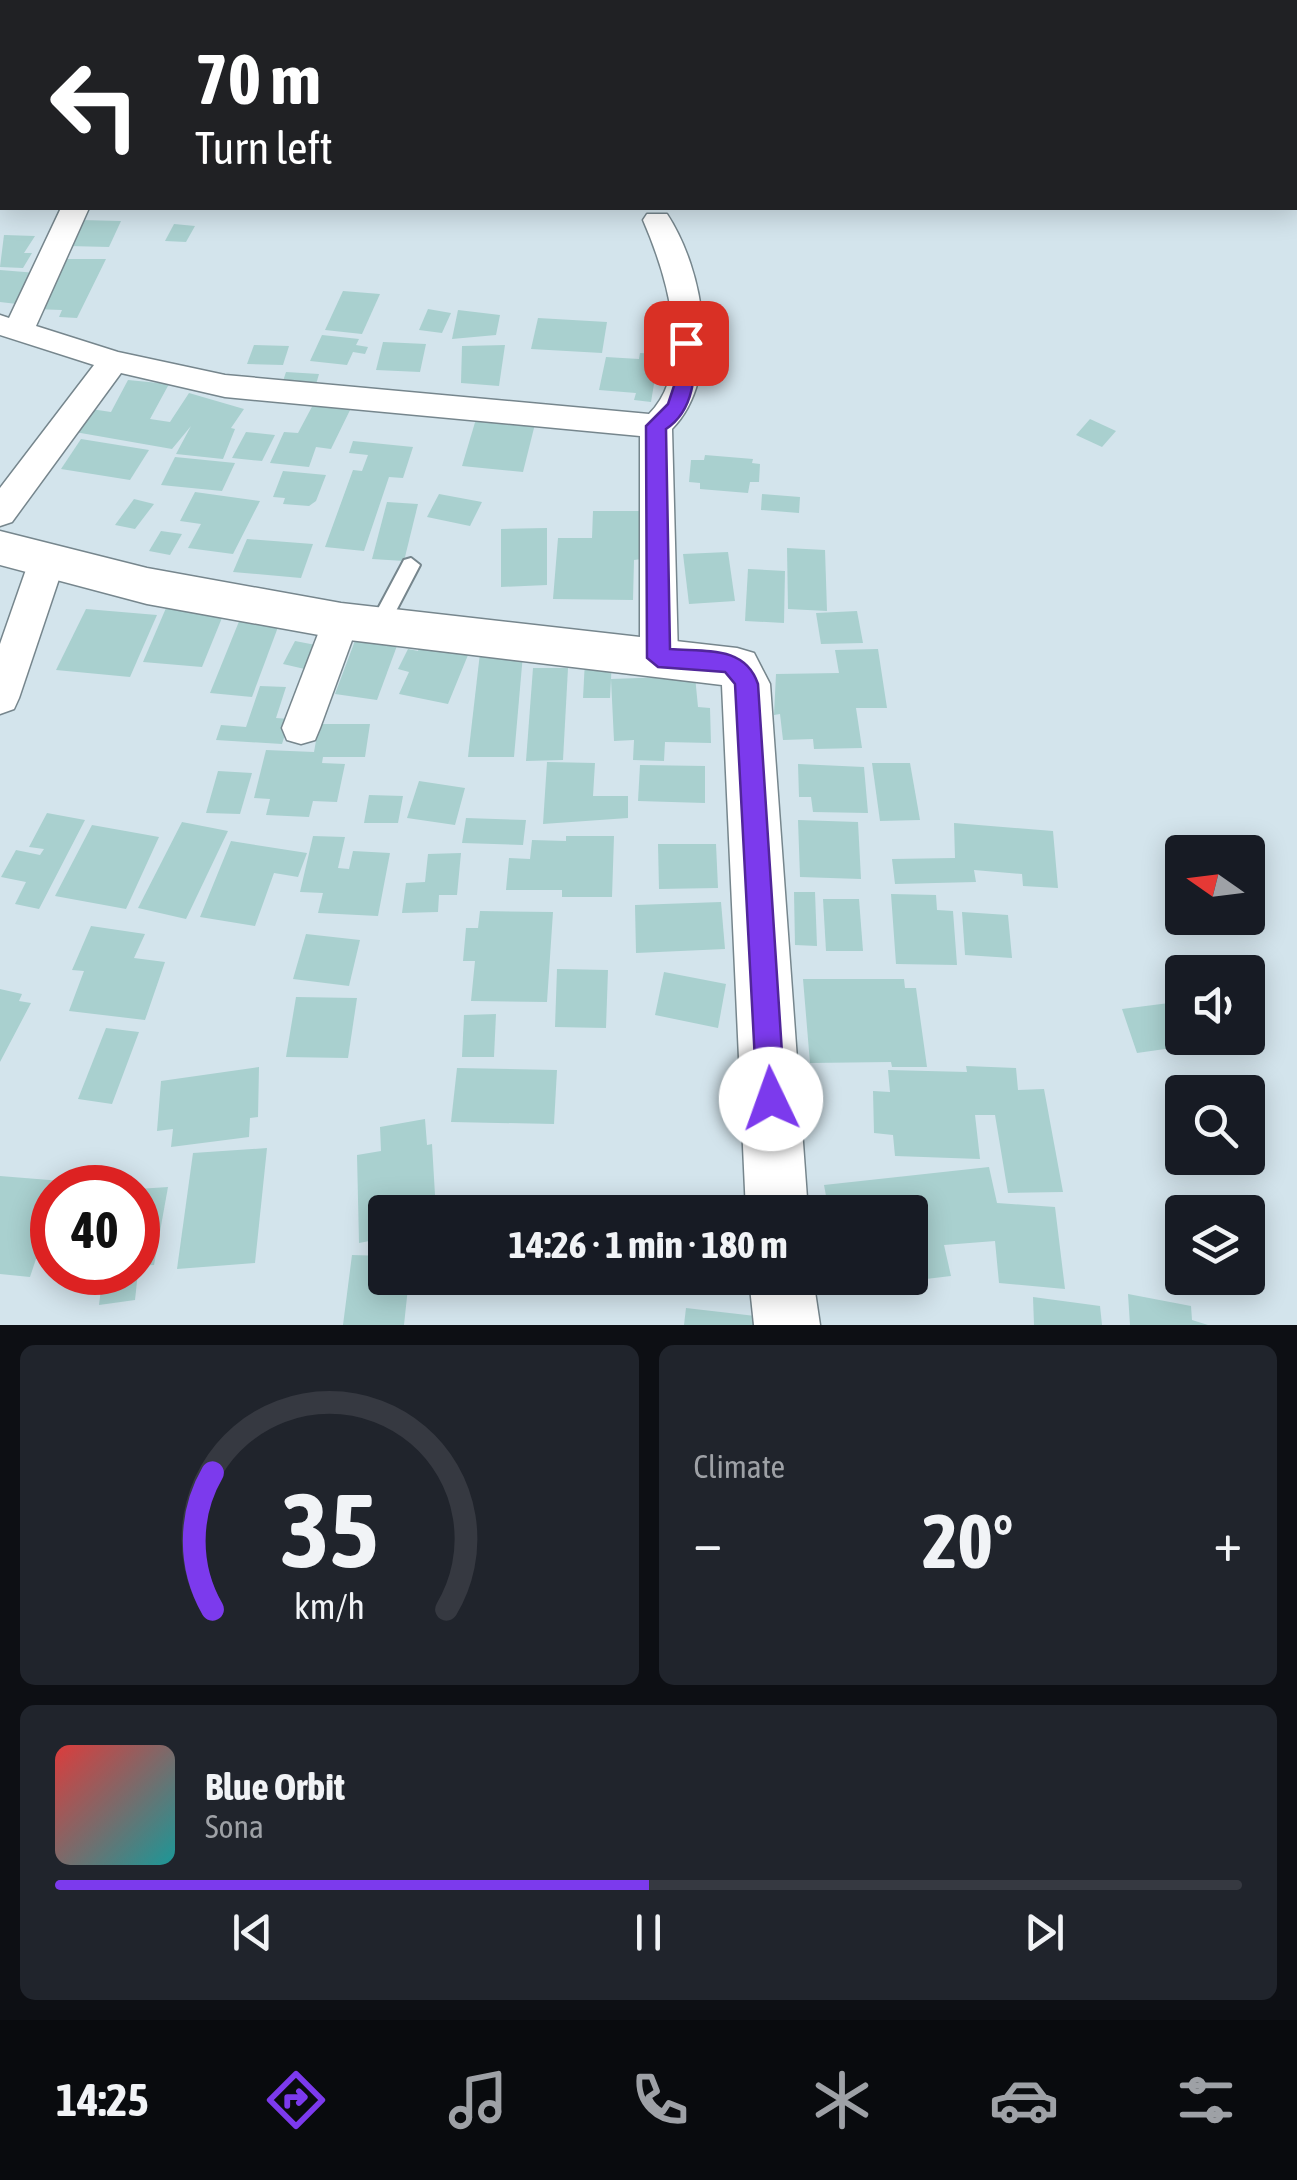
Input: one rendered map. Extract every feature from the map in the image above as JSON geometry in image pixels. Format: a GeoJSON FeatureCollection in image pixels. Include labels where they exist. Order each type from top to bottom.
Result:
{"type":"FeatureCollection","features":[{"type":"Feature","properties":{"kind":"street"},"geometry":{"type":"LineString","coordinates":[[74,210],[9,328],[114,361],[225,386],[656,426],[670,418],[678,404],[685,380],[686,343],[680,276],[657,220]]}},
{"type":"Feature","properties":{"kind":"street"},"geometry":{"type":"LineString","coordinates":[[0,513],[114,361]]}},
{"type":"Feature","properties":{"kind":"street"},"geometry":{"type":"LineString","coordinates":[[656,426],[658,658]]}},
{"type":"Feature","properties":{"kind":"street"},"geometry":{"type":"LineString","coordinates":[[0,548],[147,586],[360,623],[730,663],[743,674],[746,684],[777,1195]]}},
{"type":"Feature","properties":{"kind":"street"},"geometry":{"type":"LineString","coordinates":[[0,698],[47,561]]}},
{"type":"Feature","properties":{"kind":"street"},"geometry":{"type":"LineString","coordinates":[[301,728],[360,623]]}},
{"type":"Feature","properties":{"kind":"street"},"geometry":{"type":"LineString","coordinates":[[783,1295],[787,1325]]}},
{"type":"Feature","properties":{"kind":"lane"},"geometry":{"type":"LineString","coordinates":[[360,623],[411,564]]}},
{"type":"Feature","properties":{"kind":"building"},"geometry":{"type":"Polygon","coordinates":[[[81,220],[121,221],[109,247],[68,246],[81,220]]]}},
{"type":"Feature","properties":{"kind":"building"},"geometry":{"type":"Polygon","coordinates":[[[174,224],[195,226],[186,242],[165,241],[174,224]]]}},
{"type":"Feature","properties":{"kind":"building"},"geometry":{"type":"Polygon","coordinates":[[[4,235],[35,236],[24,253],[32,253],[23,268],[0,267],[4,235]]]}},
{"type":"Feature","properties":{"kind":"building"},"geometry":{"type":"Polygon","coordinates":[[[60,259],[106,259],[77,318],[59,317],[62,310],[33,309],[60,259]]]}},
{"type":"Feature","properties":{"kind":"building"},"geometry":{"type":"Polygon","coordinates":[[[0,270],[37,273],[17,304],[0,302],[0,270]]]}},
{"type":"Feature","properties":{"kind":"building"},"geometry":{"type":"Polygon","coordinates":[[[343,291],[380,294],[362,334],[325,330],[343,291]]]}},
{"type":"Feature","properties":{"kind":"building"},"geometry":{"type":"Polygon","coordinates":[[[428,309],[451,313],[442,333],[419,330],[428,309]]]}},
{"type":"Feature","properties":{"kind":"building"},"geometry":{"type":"Polygon","coordinates":[[[458,310],[500,315],[496,335],[452,339],[458,310]]]}},
{"type":"Feature","properties":{"kind":"building"},"geometry":{"type":"Polygon","coordinates":[[[538,318],[607,322],[602,353],[531,349],[538,318]]]}},
{"type":"Feature","properties":{"kind":"building"},"geometry":{"type":"Polygon","coordinates":[[[322,335],[359,339],[356,345],[368,347],[365,354],[353,352],[347,365],[310,361],[322,335]]]}},
{"type":"Feature","properties":{"kind":"building"},"geometry":{"type":"Polygon","coordinates":[[[383,342],[426,344],[420,372],[376,370],[383,342]]]}},
{"type":"Feature","properties":{"kind":"building"},"geometry":{"type":"Polygon","coordinates":[[[254,345],[289,346],[283,365],[247,364],[254,345]]]}},
{"type":"Feature","properties":{"kind":"building"},"geometry":{"type":"Polygon","coordinates":[[[505,345],[499,386],[461,383],[462,346],[505,345]]]}},
{"type":"Feature","properties":{"kind":"building"},"geometry":{"type":"Polygon","coordinates":[[[640,353],[659,354],[651,402],[634,400],[636,393],[599,390],[606,357],[639,359],[640,353]]]}},
{"type":"Feature","properties":{"kind":"building"},"geometry":{"type":"Polygon","coordinates":[[[286,372],[319,374],[315,388],[281,387],[286,372]]]}},
{"type":"Feature","properties":{"kind":"building"},"geometry":{"type":"Polygon","coordinates":[[[128,380],[169,384],[150,419],[170,422],[189,393],[244,409],[231,428],[235,429],[223,459],[176,454],[191,426],[172,449],[75,432],[91,409],[111,412],[128,380]]]}},
{"type":"Feature","properties":{"kind":"building"},"geometry":{"type":"Polygon","coordinates":[[[315,401],[352,406],[331,449],[316,447],[309,467],[270,463],[284,432],[298,433],[315,401]]]}},
{"type":"Feature","properties":{"kind":"building"},"geometry":{"type":"Polygon","coordinates":[[[476,419],[535,424],[523,472],[462,466],[476,419]]]}},
{"type":"Feature","properties":{"kind":"building"},"geometry":{"type":"Polygon","coordinates":[[[1090,419],[1116,431],[1102,447],[1076,435],[1090,419]]]}},
{"type":"Feature","properties":{"kind":"building"},"geometry":{"type":"Polygon","coordinates":[[[246,432],[275,435],[262,461],[232,458],[246,432]]]}},
{"type":"Feature","properties":{"kind":"building"},"geometry":{"type":"Polygon","coordinates":[[[81,439],[149,450],[130,480],[61,469],[81,439]]]}},
{"type":"Feature","properties":{"kind":"building"},"geometry":{"type":"Polygon","coordinates":[[[353,441],[413,447],[403,478],[389,477],[364,551],[325,547],[353,470],[362,471],[368,455],[349,453],[353,441]]]}},
{"type":"Feature","properties":{"kind":"building"},"geometry":{"type":"Polygon","coordinates":[[[705,455],[753,459],[752,463],[760,464],[759,482],[750,482],[748,493],[700,489],[700,483],[689,482],[691,460],[704,460],[705,455]]]}},
{"type":"Feature","properties":{"kind":"building"},"geometry":{"type":"Polygon","coordinates":[[[175,457],[235,463],[222,491],[161,485],[175,457]]]}},
{"type":"Feature","properties":{"kind":"building"},"geometry":{"type":"Polygon","coordinates":[[[283,471],[326,475],[316,501],[309,506],[283,504],[285,498],[273,497],[283,471]]]}},
{"type":"Feature","properties":{"kind":"building"},"geometry":{"type":"Polygon","coordinates":[[[195,492],[260,501],[233,554],[188,548],[201,524],[180,521],[195,492]]]}},
{"type":"Feature","properties":{"kind":"building"},"geometry":{"type":"Polygon","coordinates":[[[439,494],[482,502],[470,526],[427,517],[439,494]]]}},
{"type":"Feature","properties":{"kind":"building"},"geometry":{"type":"Polygon","coordinates":[[[762,494],[800,497],[799,513],[761,510],[762,494]]]}},
{"type":"Feature","properties":{"kind":"building"},"geometry":{"type":"Polygon","coordinates":[[[134,499],[154,504],[135,529],[115,525],[134,499]]]}},
{"type":"Feature","properties":{"kind":"building"},"geometry":{"type":"Polygon","coordinates":[[[387,502],[418,504],[404,561],[372,559],[387,502]]]}},
{"type":"Feature","properties":{"kind":"building"},"geometry":{"type":"Polygon","coordinates":[[[593,511],[642,511],[642,559],[634,560],[633,600],[553,599],[558,538],[592,538],[593,511]]]}},
{"type":"Feature","properties":{"kind":"building"},"geometry":{"type":"Polygon","coordinates":[[[547,528],[547,585],[501,587],[501,529],[547,528]]]}},
{"type":"Feature","properties":{"kind":"building"},"geometry":{"type":"Polygon","coordinates":[[[161,531],[182,534],[170,555],[149,551],[161,531]]]}},
{"type":"Feature","properties":{"kind":"building"},"geometry":{"type":"Polygon","coordinates":[[[247,539],[313,544],[301,578],[233,572],[247,539]]]}},
{"type":"Feature","properties":{"kind":"building"},"geometry":{"type":"Polygon","coordinates":[[[787,548],[825,550],[827,611],[788,609],[787,548]]]}},
{"type":"Feature","properties":{"kind":"building"},"geometry":{"type":"Polygon","coordinates":[[[728,552],[735,601],[689,604],[683,554],[728,552]]]}},
{"type":"Feature","properties":{"kind":"building"},"geometry":{"type":"Polygon","coordinates":[[[748,569],[785,571],[784,623],[745,621],[748,569]]]}},
{"type":"Feature","properties":{"kind":"building"},"geometry":{"type":"Polygon","coordinates":[[[166,608],[224,613],[202,667],[143,662],[166,608]]]}},
{"type":"Feature","properties":{"kind":"building"},"geometry":{"type":"Polygon","coordinates":[[[86,609],[157,615],[130,677],[56,670],[86,609]]]}},
{"type":"Feature","properties":{"kind":"building"},"geometry":{"type":"Polygon","coordinates":[[[857,611],[863,643],[821,644],[816,613],[857,611]]]}},
{"type":"Feature","properties":{"kind":"building"},"geometry":{"type":"Polygon","coordinates":[[[242,614],[281,619],[252,697],[210,693],[242,614]]]}},
{"type":"Feature","properties":{"kind":"building"},"geometry":{"type":"Polygon","coordinates":[[[359,630],[401,635],[377,700],[335,694],[359,630]]]}},
{"type":"Feature","properties":{"kind":"building"},"geometry":{"type":"Polygon","coordinates":[[[295,641],[321,646],[309,670],[283,664],[295,641]]]}},
{"type":"Feature","properties":{"kind":"building"},"geometry":{"type":"Polygon","coordinates":[[[420,645],[468,655],[448,704],[399,694],[409,672],[398,669],[408,649],[418,651],[420,645]]]}},
{"type":"Feature","properties":{"kind":"building"},"geometry":{"type":"Polygon","coordinates":[[[878,649],[887,708],[856,708],[862,748],[814,749],[813,739],[783,740],[780,714],[774,715],[776,674],[839,673],[835,650],[878,649]]]}},
{"type":"Feature","properties":{"kind":"building"},"geometry":{"type":"Polygon","coordinates":[[[480,653],[523,654],[514,757],[468,757],[480,653]]]}},
{"type":"Feature","properties":{"kind":"building"},"geometry":{"type":"Polygon","coordinates":[[[585,660],[612,660],[610,698],[583,698],[585,660]]]}},
{"type":"Feature","properties":{"kind":"building"},"geometry":{"type":"Polygon","coordinates":[[[533,668],[568,668],[563,760],[526,761],[533,668]]]}},
{"type":"Feature","properties":{"kind":"building"},"geometry":{"type":"Polygon","coordinates":[[[695,676],[698,707],[710,708],[711,743],[665,742],[664,761],[633,760],[634,740],[614,741],[611,679],[695,676]]]}},
{"type":"Feature","properties":{"kind":"building"},"geometry":{"type":"Polygon","coordinates":[[[260,686],[286,687],[276,718],[290,719],[282,744],[216,740],[221,725],[246,727],[260,686]]]}},
{"type":"Feature","properties":{"kind":"building"},"geometry":{"type":"Polygon","coordinates":[[[319,724],[370,724],[365,757],[323,757],[322,763],[345,764],[337,802],[313,801],[309,817],[266,815],[270,799],[254,798],[266,750],[314,752],[319,724]]]}},
{"type":"Feature","properties":{"kind":"building"},"geometry":{"type":"Polygon","coordinates":[[[547,762],[595,763],[593,796],[628,796],[628,818],[543,824],[547,762]]]}},
{"type":"Feature","properties":{"kind":"building"},"geometry":{"type":"Polygon","coordinates":[[[872,763],[910,763],[920,820],[880,821],[872,763]]]}},
{"type":"Feature","properties":{"kind":"building"},"geometry":{"type":"Polygon","coordinates":[[[798,764],[864,767],[868,813],[813,812],[811,797],[799,797],[798,764]]]}},
{"type":"Feature","properties":{"kind":"building"},"geometry":{"type":"Polygon","coordinates":[[[640,765],[705,766],[705,803],[638,801],[640,765]]]}},
{"type":"Feature","properties":{"kind":"building"},"geometry":{"type":"Polygon","coordinates":[[[218,771],[252,773],[240,814],[206,813],[218,771]]]}},
{"type":"Feature","properties":{"kind":"building"},"geometry":{"type":"Polygon","coordinates":[[[419,781],[465,788],[455,825],[407,818],[419,781]]]}},
{"type":"Feature","properties":{"kind":"building"},"geometry":{"type":"Polygon","coordinates":[[[369,795],[403,796],[398,823],[364,823],[369,795]]]}},
{"type":"Feature","properties":{"kind":"building"},"geometry":{"type":"Polygon","coordinates":[[[47,813],[85,820],[39,909],[15,904],[26,882],[1,877],[16,850],[40,855],[44,849],[29,847],[47,813]]]}},
{"type":"Feature","properties":{"kind":"building"},"geometry":{"type":"Polygon","coordinates":[[[466,818],[526,820],[523,845],[462,843],[466,818]]]}},
{"type":"Feature","properties":{"kind":"building"},"geometry":{"type":"Polygon","coordinates":[[[798,820],[858,822],[861,879],[800,877],[798,820]]]}},
{"type":"Feature","properties":{"kind":"building"},"geometry":{"type":"Polygon","coordinates":[[[182,822],[228,831],[186,919],[138,908],[182,822]]]}},
{"type":"Feature","properties":{"kind":"building"},"geometry":{"type":"Polygon","coordinates":[[[954,823],[1053,831],[1058,888],[1023,886],[1022,874],[974,870],[976,882],[895,884],[892,859],[955,858],[954,823]]]}},
{"type":"Feature","properties":{"kind":"building"},"geometry":{"type":"Polygon","coordinates":[[[92,825],[159,837],[126,909],[55,896],[92,825]]]}},
{"type":"Feature","properties":{"kind":"building"},"geometry":{"type":"Polygon","coordinates":[[[313,836],[345,837],[338,868],[349,869],[353,851],[390,853],[378,916],[318,913],[323,893],[300,892],[313,836]]]}},
{"type":"Feature","properties":{"kind":"building"},"geometry":{"type":"Polygon","coordinates":[[[566,836],[614,836],[612,897],[562,897],[562,890],[506,890],[509,858],[530,859],[532,840],[566,841],[566,836]]]}},
{"type":"Feature","properties":{"kind":"building"},"geometry":{"type":"Polygon","coordinates":[[[231,841],[307,853],[298,877],[274,873],[255,926],[200,917],[231,841]]]}},
{"type":"Feature","properties":{"kind":"building"},"geometry":{"type":"Polygon","coordinates":[[[658,844],[716,844],[718,888],[659,889],[658,844]]]}},
{"type":"Feature","properties":{"kind":"building"},"geometry":{"type":"Polygon","coordinates":[[[461,853],[457,895],[439,895],[438,912],[402,913],[406,883],[425,882],[428,854],[461,853]]]}},
{"type":"Feature","properties":{"kind":"building"},"geometry":{"type":"Polygon","coordinates":[[[794,892],[815,892],[817,946],[795,945],[794,892]]]}},
{"type":"Feature","properties":{"kind":"building"},"geometry":{"type":"Polygon","coordinates":[[[891,894],[936,895],[937,910],[953,911],[957,965],[896,964],[891,894]]]}},
{"type":"Feature","properties":{"kind":"building"},"geometry":{"type":"Polygon","coordinates":[[[823,899],[859,899],[863,951],[826,951],[823,899]]]}},
{"type":"Feature","properties":{"kind":"building"},"geometry":{"type":"Polygon","coordinates":[[[721,902],[725,949],[636,953],[635,905],[721,902]]]}},
{"type":"Feature","properties":{"kind":"building"},"geometry":{"type":"Polygon","coordinates":[[[480,911],[553,912],[547,1002],[471,1001],[475,961],[463,961],[466,928],[478,928],[480,911]]]}},
{"type":"Feature","properties":{"kind":"building"},"geometry":{"type":"Polygon","coordinates":[[[962,912],[1008,915],[1012,958],[965,955],[962,912]]]}},
{"type":"Feature","properties":{"kind":"building"},"geometry":{"type":"Polygon","coordinates":[[[91,926],[145,934],[134,958],[165,962],[145,1020],[69,1011],[84,971],[72,970],[91,926]]]}},
{"type":"Feature","properties":{"kind":"building"},"geometry":{"type":"Polygon","coordinates":[[[306,934],[360,940],[349,986],[293,979],[306,934]]]}},
{"type":"Feature","properties":{"kind":"building"},"geometry":{"type":"Polygon","coordinates":[[[557,969],[608,970],[606,1028],[555,1027],[557,969]]]}},
{"type":"Feature","properties":{"kind":"building"},"geometry":{"type":"Polygon","coordinates":[[[664,972],[726,984],[718,1028],[655,1015],[664,972]]]}},
{"type":"Feature","properties":{"kind":"building"},"geometry":{"type":"Polygon","coordinates":[[[803,979],[904,979],[905,988],[916,988],[927,1067],[892,1067],[891,1062],[810,1063],[803,979]]]}},
{"type":"Feature","properties":{"kind":"building"},"geometry":{"type":"Polygon","coordinates":[[[0,989],[22,994],[19,1001],[31,1003],[0,1062],[0,989]]]}},
{"type":"Feature","properties":{"kind":"building"},"geometry":{"type":"Polygon","coordinates":[[[296,997],[357,998],[348,1058],[286,1057],[296,997]]]}},
{"type":"Feature","properties":{"kind":"building"},"geometry":{"type":"Polygon","coordinates":[[[1165,1004],[1165,1049],[1137,1053],[1122,1009],[1165,1004]]]}},
{"type":"Feature","properties":{"kind":"building"},"geometry":{"type":"Polygon","coordinates":[[[496,1014],[494,1057],[462,1057],[464,1015],[496,1014]]]}},
{"type":"Feature","properties":{"kind":"building"},"geometry":{"type":"Polygon","coordinates":[[[106,1028],[139,1032],[112,1104],[78,1099],[106,1028]]]}},
{"type":"Feature","properties":{"kind":"building"},"geometry":{"type":"Polygon","coordinates":[[[966,1066],[1016,1068],[1018,1090],[1044,1089],[1063,1192],[1008,1193],[995,1115],[975,1115],[980,1159],[895,1156],[893,1135],[874,1133],[873,1091],[890,1092],[888,1070],[967,1072],[966,1066]]]}},
{"type":"Feature","properties":{"kind":"building"},"geometry":{"type":"Polygon","coordinates":[[[259,1067],[258,1117],[250,1118],[249,1137],[171,1147],[173,1129],[157,1131],[161,1081],[259,1067]]]}},
{"type":"Feature","properties":{"kind":"building"},"geometry":{"type":"Polygon","coordinates":[[[457,1068],[557,1070],[554,1124],[451,1122],[457,1068]]]}},
{"type":"Feature","properties":{"kind":"building"},"geometry":{"type":"Polygon","coordinates":[[[425,1119],[427,1145],[432,1144],[435,1195],[368,1195],[368,1241],[359,1243],[357,1155],[381,1151],[380,1127],[425,1119]]]}},
{"type":"Feature","properties":{"kind":"building"},"geometry":{"type":"Polygon","coordinates":[[[267,1148],[255,1263],[177,1269],[193,1153],[267,1148]]]}},
{"type":"Feature","properties":{"kind":"building"},"geometry":{"type":"Polygon","coordinates":[[[989,1167],[997,1203],[1055,1207],[1065,1289],[999,1283],[995,1241],[944,1245],[951,1276],[928,1279],[928,1195],[826,1195],[824,1185],[989,1167]]]}},
{"type":"Feature","properties":{"kind":"building"},"geometry":{"type":"Polygon","coordinates":[[[0,1176],[30,1178],[30,1277],[0,1274],[0,1176]]]}},
{"type":"Feature","properties":{"kind":"building"},"geometry":{"type":"Polygon","coordinates":[[[168,1187],[160,1232],[160,1188],[168,1187]]]}},
{"type":"Feature","properties":{"kind":"building"},"geometry":{"type":"Polygon","coordinates":[[[352,1255],[368,1255],[368,1295],[407,1295],[404,1325],[343,1325],[352,1255]]]}},
{"type":"Feature","properties":{"kind":"building"},"geometry":{"type":"Polygon","coordinates":[[[1128,1294],[1191,1306],[1192,1320],[1208,1325],[1130,1325],[1128,1294]]]}},
{"type":"Feature","properties":{"kind":"building"},"geometry":{"type":"Polygon","coordinates":[[[100,1295],[136,1295],[135,1300],[99,1305],[100,1295]]]}},
{"type":"Feature","properties":{"kind":"building"},"geometry":{"type":"Polygon","coordinates":[[[1033,1297],[1100,1306],[1102,1325],[1034,1325],[1033,1297]]]}},
{"type":"Feature","properties":{"kind":"building"},"geometry":{"type":"Polygon","coordinates":[[[686,1308],[765,1317],[765,1325],[684,1325],[686,1308]]]}},
{"type":"Feature","properties":{"kind":"route"},"geometry":{"type":"LineString","coordinates":[[686,343],[685,380],[678,404],[670,418],[656,426],[658,658],[730,663],[743,674],[746,684],[771,1099]]}}]}
